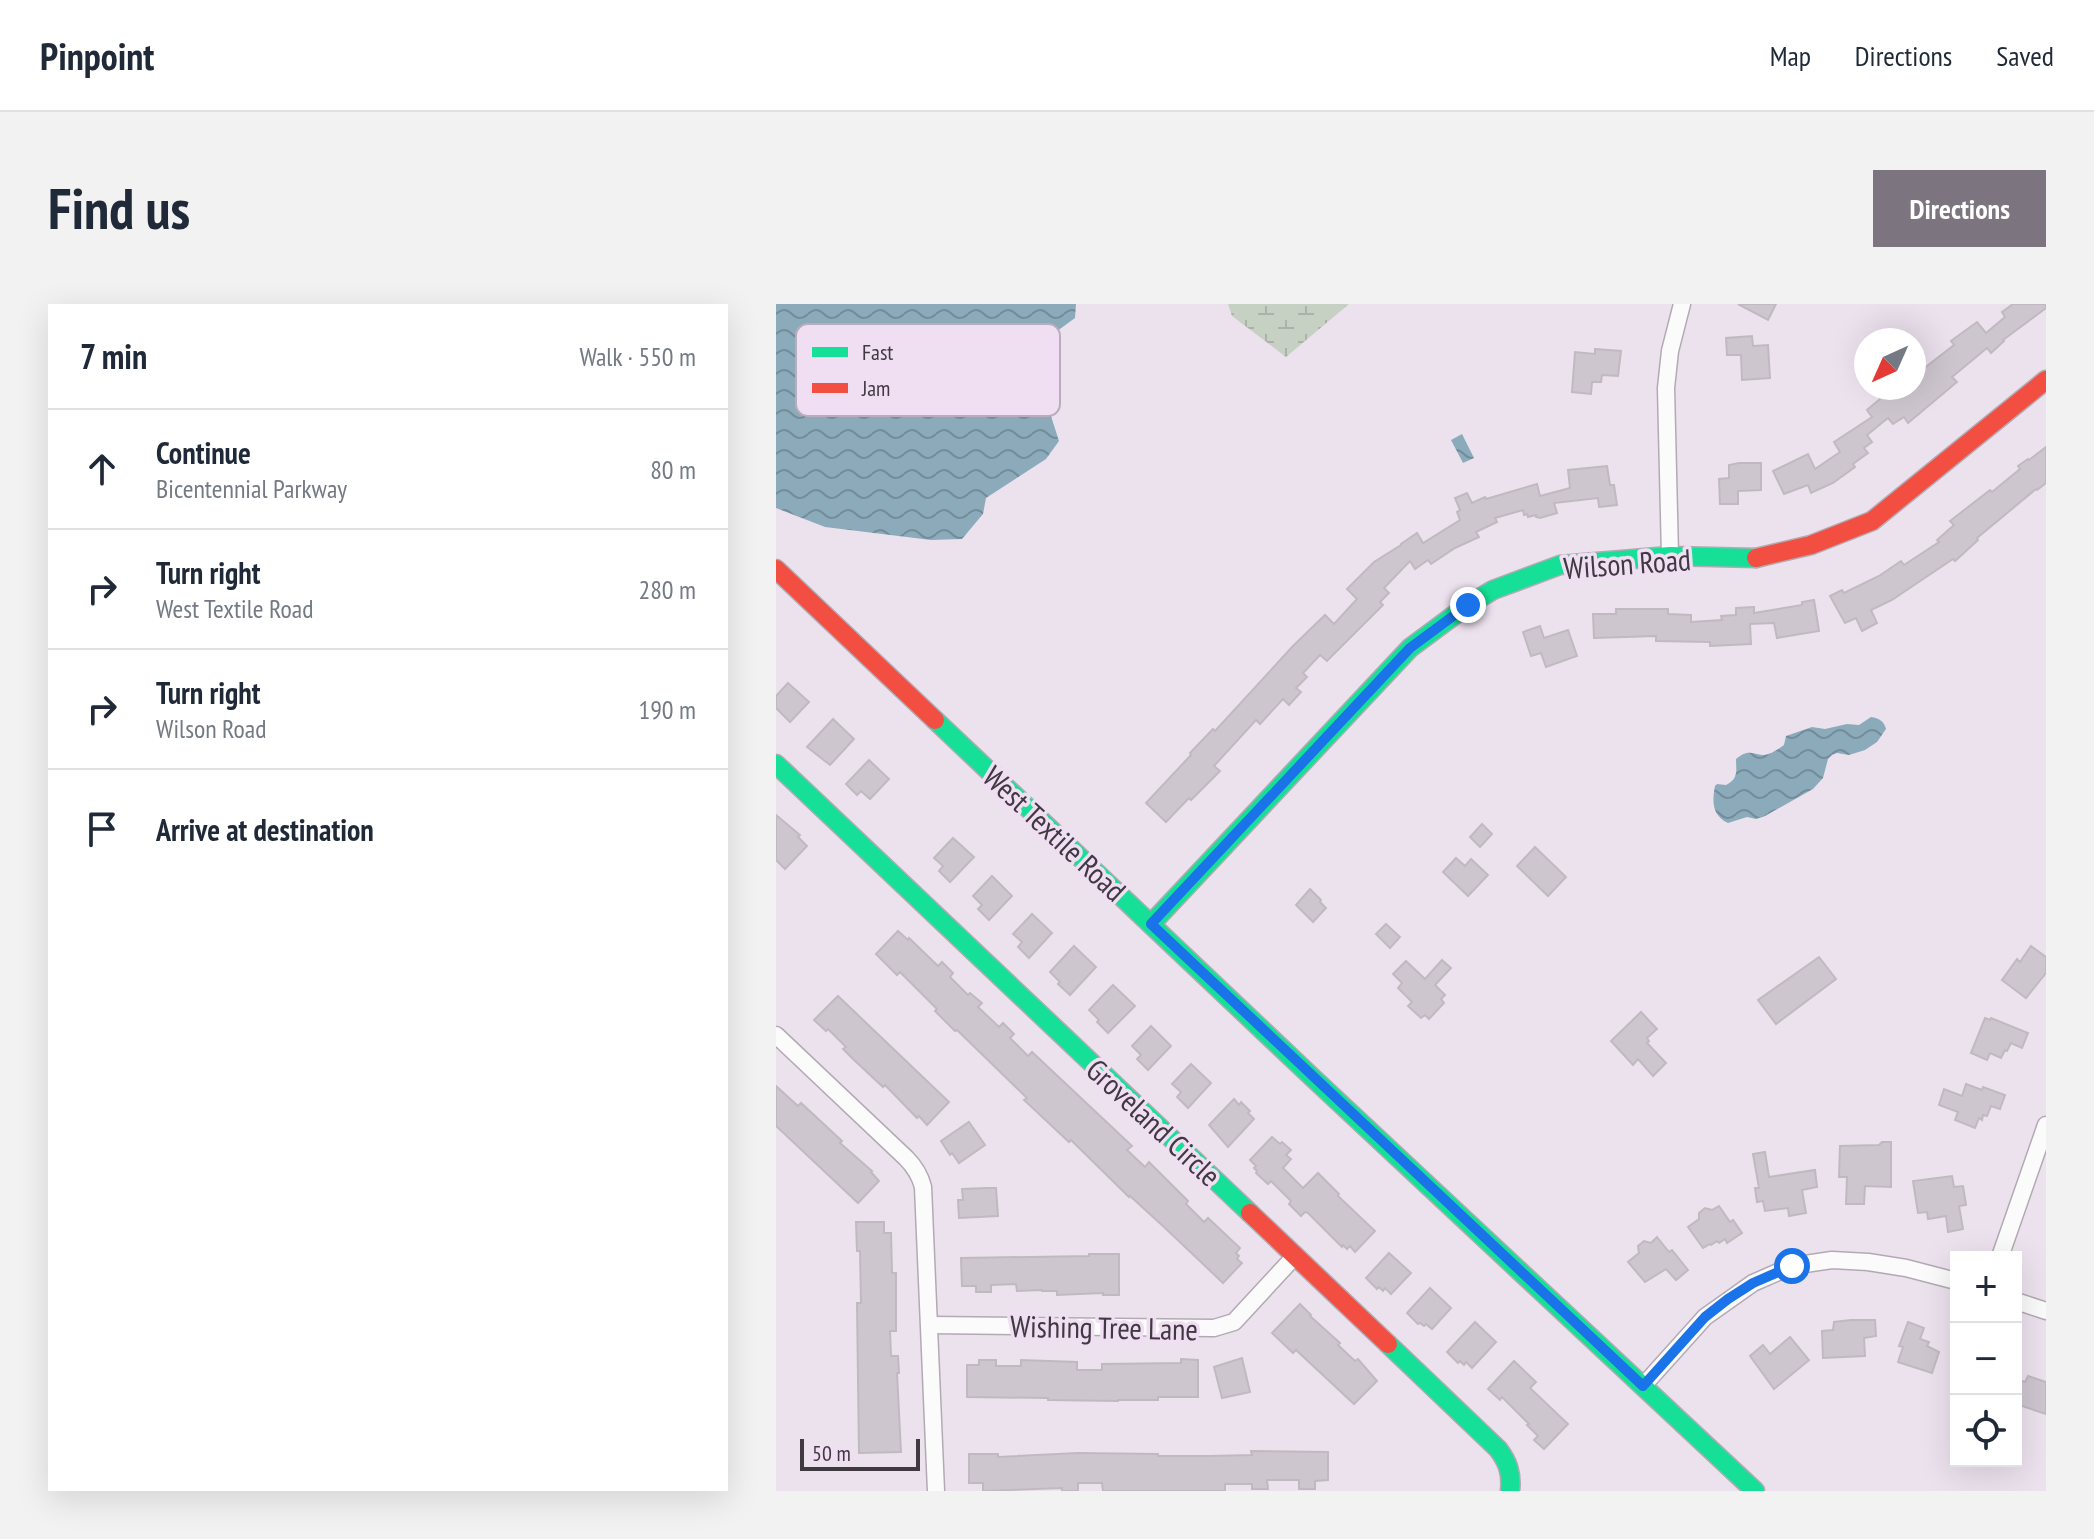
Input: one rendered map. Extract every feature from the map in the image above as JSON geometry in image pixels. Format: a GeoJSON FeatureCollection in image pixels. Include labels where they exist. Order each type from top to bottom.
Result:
{"type":"FeatureCollection","features":[{"type":"Feature","properties":{"kind":"street"},"geometry":{"type":"LineString","coordinates":[[1670,556],[1666,388],[1670,351],[1682,304]]}},
{"type":"Feature","properties":{"kind":"street","name":"Wilson Road"},"geometry":{"type":"LineString","coordinates":[[1151,924],[1399,659],[1468,605],[1493,590],[1560,565],[1670,556],[1755,558],[1811,545],[1872,521],[2046,380]]}},
{"type":"Feature","properties":{"kind":"street","name":"West Textile Road"},"geometry":{"type":"LineString","coordinates":[[776,569],[1755,1491]]}},
{"type":"Feature","properties":{"kind":"street","name":"Groveland Circle"},"geometry":{"type":"LineString","coordinates":[[776,764],[1493,1443],[1510,1467],[1510,1491]]}},
{"type":"Feature","properties":{"kind":"street"},"geometry":{"type":"LineString","coordinates":[[776,1035],[906,1158],[918,1173],[923,1187],[936,1491]]}},
{"type":"Feature","properties":{"kind":"street"},"geometry":{"type":"LineString","coordinates":[[2002,1251],[2046,1125]]}},
{"type":"Feature","properties":{"kind":"street","name":"Wishing Tree Lane"},"geometry":{"type":"LineString","coordinates":[[930,1325],[1226,1326],[1240,1316],[1295,1256]]}},
{"type":"Feature","properties":{"kind":"street"},"geometry":{"type":"LineString","coordinates":[[1643,1386],[1705,1317],[1753,1283],[1792,1266],[1832,1260],[1868,1262],[1950,1279]]}},
{"type":"Feature","properties":{"kind":"street"},"geometry":{"type":"LineString","coordinates":[[2022,1303],[2046,1311]]}},
{"type":"Feature","properties":{"kind":"green space"},"geometry":{"type":"Polygon","coordinates":[[[1228,304],[1349,304],[1286,357],[1232,316],[1228,304]]]}},
{"type":"Feature","properties":{"kind":"water"},"geometry":{"type":"Polygon","coordinates":[[[776,304],[1076,304],[1075,318],[1060,329],[1060,324],[796,324],[796,416],[1051,416],[1059,441],[1046,459],[986,498],[983,514],[962,539],[931,540],[825,527],[776,508],[776,304]]]}},
{"type":"Feature","properties":{"kind":"water"},"geometry":{"type":"Polygon","coordinates":[[[1462,434],[1474,458],[1463,463],[1451,440],[1462,434]]]}},
{"type":"Feature","properties":{"kind":"water"},"geometry":{"type":"Polygon","coordinates":[[[1871,717],[1881,720],[1886,729],[1877,742],[1849,755],[1832,755],[1823,778],[1813,789],[1756,819],[1747,817],[1728,823],[1716,812],[1715,786],[1726,785],[1733,780],[1736,759],[1740,756],[1772,753],[1784,745],[1786,736],[1812,727],[1825,729],[1859,725],[1871,717]]]}},
{"type":"Feature","properties":{"kind":"building"},"geometry":{"type":"Polygon","coordinates":[[[1738,304],[1776,304],[1768,320],[1738,304]]]}},
{"type":"Feature","properties":{"kind":"building"},"geometry":{"type":"Polygon","coordinates":[[[2013,304],[2046,304],[2046,308],[2003,340],[1991,353],[1987,348],[1952,377],[1957,382],[1908,423],[1904,417],[1893,424],[1888,418],[1867,435],[1872,442],[1864,448],[1868,453],[1833,483],[1811,493],[1808,485],[1784,494],[1773,471],[1808,454],[1815,469],[1840,452],[1834,442],[1872,417],[1867,410],[1879,400],[1926,400],[1926,367],[1954,345],[1951,341],[1977,322],[1986,333],[2005,317],[2002,312],[2013,304]]]}},
{"type":"Feature","properties":{"kind":"building"},"geometry":{"type":"Polygon","coordinates":[[[1752,336],[1753,346],[1768,345],[1770,378],[1742,380],[1741,355],[1727,355],[1726,338],[1752,336]]]}},
{"type":"Feature","properties":{"kind":"building"},"geometry":{"type":"Polygon","coordinates":[[[1595,349],[1621,351],[1618,376],[1602,375],[1601,382],[1592,382],[1591,394],[1572,392],[1575,352],[1595,354],[1595,349]]]}},
{"type":"Feature","properties":{"kind":"building"},"geometry":{"type":"Polygon","coordinates":[[[2046,447],[2046,483],[1977,538],[1955,561],[1953,559],[1892,600],[1871,610],[1877,623],[1862,631],[1856,618],[1845,623],[1830,596],[1842,590],[1844,593],[1879,576],[1901,561],[1904,565],[1939,542],[1937,540],[1954,525],[1950,521],[1990,490],[1992,492],[2020,469],[2018,466],[2046,447]]]}},
{"type":"Feature","properties":{"kind":"building"},"geometry":{"type":"Polygon","coordinates":[[[1761,463],[1761,490],[1738,491],[1738,504],[1720,504],[1719,479],[1729,478],[1729,465],[1761,463]]]}},
{"type":"Feature","properties":{"kind":"building"},"geometry":{"type":"Polygon","coordinates":[[[1607,466],[1617,505],[1599,507],[1598,498],[1554,503],[1557,513],[1540,518],[1536,515],[1528,517],[1523,510],[1495,518],[1497,522],[1476,532],[1479,537],[1431,564],[1428,560],[1415,569],[1410,561],[1384,588],[1389,593],[1380,602],[1383,605],[1327,661],[1320,655],[1303,673],[1307,677],[1296,688],[1301,692],[1289,705],[1283,699],[1260,724],[1256,720],[1214,766],[1220,771],[1191,800],[1189,798],[1166,822],[1146,803],[1190,753],[1213,729],[1215,731],[1325,615],[1334,624],[1357,599],[1347,589],[1374,562],[1417,533],[1423,543],[1460,520],[1455,498],[1467,493],[1472,503],[1537,484],[1540,496],[1570,488],[1568,470],[1607,466]]]}},
{"type":"Feature","properties":{"kind":"building"},"geometry":{"type":"Polygon","coordinates":[[[1814,600],[1819,631],[1777,638],[1774,623],[1750,624],[1751,644],[1710,646],[1710,642],[1656,641],[1656,636],[1594,638],[1593,614],[1616,614],[1616,609],[1668,609],[1668,614],[1691,615],[1691,622],[1722,620],[1721,616],[1736,615],[1736,608],[1754,607],[1754,613],[1814,600]]]}},
{"type":"Feature","properties":{"kind":"building"},"geometry":{"type":"Polygon","coordinates":[[[1540,626],[1544,638],[1568,630],[1577,656],[1546,667],[1541,653],[1531,656],[1523,632],[1540,626]]]}},
{"type":"Feature","properties":{"kind":"building"},"geometry":{"type":"Polygon","coordinates":[[[788,683],[809,702],[790,722],[776,708],[776,696],[788,683]]]}},
{"type":"Feature","properties":{"kind":"building"},"geometry":{"type":"Polygon","coordinates":[[[833,719],[854,739],[830,765],[807,747],[833,719]]]}},
{"type":"Feature","properties":{"kind":"building"},"geometry":{"type":"Polygon","coordinates":[[[869,760],[889,779],[870,799],[861,791],[857,795],[846,784],[869,760]]]}},
{"type":"Feature","properties":{"kind":"building"},"geometry":{"type":"Polygon","coordinates":[[[776,815],[800,835],[798,837],[807,846],[785,869],[776,860],[776,815]]]}},
{"type":"Feature","properties":{"kind":"building"},"geometry":{"type":"Polygon","coordinates":[[[1482,824],[1492,834],[1480,847],[1470,837],[1482,824]]]}},
{"type":"Feature","properties":{"kind":"building"},"geometry":{"type":"Polygon","coordinates":[[[953,838],[974,857],[950,882],[939,871],[943,866],[934,858],[953,838]]]}},
{"type":"Feature","properties":{"kind":"building"},"geometry":{"type":"Polygon","coordinates":[[[1535,847],[1566,877],[1548,896],[1517,866],[1535,847]]]}},
{"type":"Feature","properties":{"kind":"building"},"geometry":{"type":"Polygon","coordinates":[[[1456,858],[1465,866],[1471,859],[1488,875],[1468,896],[1443,872],[1456,858]]]}},
{"type":"Feature","properties":{"kind":"building"},"geometry":{"type":"Polygon","coordinates":[[[992,876],[1012,896],[989,920],[978,909],[982,905],[973,896],[992,876]]]}},
{"type":"Feature","properties":{"kind":"building"},"geometry":{"type":"Polygon","coordinates":[[[1310,889],[1326,908],[1313,922],[1296,905],[1310,889]]]}},
{"type":"Feature","properties":{"kind":"building"},"geometry":{"type":"Polygon","coordinates":[[[1032,914],[1052,933],[1029,958],[1018,947],[1022,942],[1013,934],[1032,914]]]}},
{"type":"Feature","properties":{"kind":"building"},"geometry":{"type":"Polygon","coordinates":[[[1386,924],[1400,937],[1390,948],[1376,934],[1386,924]]]}},
{"type":"Feature","properties":{"kind":"building"},"geometry":{"type":"Polygon","coordinates":[[[898,931],[938,966],[942,962],[953,973],[950,977],[968,995],[970,993],[982,1003],[978,1007],[999,1027],[1003,1023],[1014,1034],[1010,1038],[1028,1056],[1032,1052],[1132,1146],[1127,1150],[1145,1167],[1149,1162],[1204,1222],[1208,1218],[1240,1248],[1236,1253],[1242,1263],[1223,1283],[1024,1100],[1027,1098],[955,1031],[900,972],[897,975],[876,954],[898,931]]]}},
{"type":"Feature","properties":{"kind":"building"},"geometry":{"type":"Polygon","coordinates":[[[1074,946],[1096,967],[1070,995],[1050,972],[1074,946]]]}},
{"type":"Feature","properties":{"kind":"building"},"geometry":{"type":"Polygon","coordinates":[[[2031,946],[2046,957],[2046,973],[2026,998],[2002,980],[2031,946]]]}},
{"type":"Feature","properties":{"kind":"building"},"geometry":{"type":"Polygon","coordinates":[[[1819,957],[1836,979],[1776,1024],[1758,1000],[1819,957]]]}},
{"type":"Feature","properties":{"kind":"building"},"geometry":{"type":"Polygon","coordinates":[[[1442,960],[1451,968],[1435,985],[1445,995],[1441,999],[1444,1003],[1429,1019],[1425,1015],[1421,1018],[1408,1006],[1412,1002],[1398,988],[1402,983],[1393,974],[1406,961],[1425,979],[1442,960]]]}},
{"type":"Feature","properties":{"kind":"building"},"geometry":{"type":"Polygon","coordinates":[[[1113,985],[1135,1006],[1108,1033],[1089,1010],[1113,985]]]}},
{"type":"Feature","properties":{"kind":"building"},"geometry":{"type":"Polygon","coordinates":[[[838,996],[949,1102],[927,1125],[853,1059],[828,1029],[826,1031],[814,1020],[838,996]]]}},
{"type":"Feature","properties":{"kind":"building"},"geometry":{"type":"Polygon","coordinates":[[[1641,1012],[1657,1029],[1647,1038],[1647,1043],[1666,1063],[1653,1076],[1638,1059],[1633,1065],[1611,1041],[1641,1012]]]}},
{"type":"Feature","properties":{"kind":"building"},"geometry":{"type":"Polygon","coordinates":[[[1985,1018],[2028,1033],[2022,1048],[2011,1043],[2001,1058],[1990,1053],[1987,1060],[1971,1053],[1985,1018]]]}},
{"type":"Feature","properties":{"kind":"building"},"geometry":{"type":"Polygon","coordinates":[[[1151,1026],[1171,1046],[1148,1070],[1137,1059],[1141,1055],[1132,1046],[1151,1026]]]}},
{"type":"Feature","properties":{"kind":"building"},"geometry":{"type":"Polygon","coordinates":[[[1191,1064],[1211,1083],[1188,1108],[1177,1097],[1181,1092],[1172,1084],[1191,1064]]]}},
{"type":"Feature","properties":{"kind":"building"},"geometry":{"type":"Polygon","coordinates":[[[1966,1084],[2005,1095],[2000,1109],[1991,1106],[1987,1116],[1983,1115],[1982,1120],[1979,1118],[1975,1128],[1955,1120],[1958,1112],[1939,1105],[1944,1089],[1962,1096],[1966,1084]]]}},
{"type":"Feature","properties":{"kind":"building"},"geometry":{"type":"Polygon","coordinates":[[[776,1086],[798,1106],[801,1103],[872,1171],[879,1181],[858,1203],[776,1126],[776,1086]]]}},
{"type":"Feature","properties":{"kind":"building"},"geometry":{"type":"Polygon","coordinates":[[[1234,1099],[1250,1111],[1248,1113],[1254,1119],[1228,1147],[1209,1125],[1234,1099]]]}},
{"type":"Feature","properties":{"kind":"building"},"geometry":{"type":"Polygon","coordinates":[[[969,1122],[985,1145],[959,1163],[941,1141],[969,1122]]]}},
{"type":"Feature","properties":{"kind":"building"},"geometry":{"type":"Polygon","coordinates":[[[1272,1137],[1291,1150],[1286,1155],[1291,1159],[1283,1168],[1303,1188],[1318,1173],[1375,1231],[1355,1252],[1350,1246],[1347,1249],[1342,1247],[1308,1213],[1301,1216],[1271,1181],[1268,1184],[1256,1173],[1256,1166],[1250,1160],[1272,1137]]]}},
{"type":"Feature","properties":{"kind":"building"},"geometry":{"type":"Polygon","coordinates":[[[1891,1142],[1891,1187],[1865,1186],[1864,1204],[1846,1204],[1847,1177],[1839,1177],[1840,1146],[1879,1145],[1891,1142]]]}},
{"type":"Feature","properties":{"kind":"building"},"geometry":{"type":"Polygon","coordinates":[[[1765,1152],[1769,1177],[1815,1170],[1817,1187],[1802,1190],[1806,1213],[1789,1216],[1788,1208],[1765,1211],[1763,1201],[1757,1202],[1755,1188],[1759,1188],[1753,1154],[1765,1152]]]}},
{"type":"Feature","properties":{"kind":"building"},"geometry":{"type":"Polygon","coordinates":[[[1952,1176],[1954,1187],[1963,1186],[1966,1205],[1959,1206],[1963,1229],[1948,1232],[1946,1216],[1928,1219],[1927,1212],[1918,1213],[1913,1181],[1952,1176]]]}},
{"type":"Feature","properties":{"kind":"building"},"geometry":{"type":"Polygon","coordinates":[[[996,1188],[998,1216],[959,1218],[958,1200],[963,1200],[962,1189],[996,1188]]]}},
{"type":"Feature","properties":{"kind":"building"},"geometry":{"type":"Polygon","coordinates":[[[1719,1206],[1742,1233],[1727,1243],[1725,1239],[1703,1248],[1688,1227],[1699,1219],[1699,1213],[1705,1208],[1712,1210],[1719,1206]]]}},
{"type":"Feature","properties":{"kind":"building"},"geometry":{"type":"Polygon","coordinates":[[[856,1222],[884,1222],[884,1233],[891,1233],[892,1273],[896,1273],[896,1331],[890,1331],[891,1356],[898,1356],[901,1452],[859,1453],[857,1303],[861,1303],[856,1222]]]}},
{"type":"Feature","properties":{"kind":"building"},"geometry":{"type":"Polygon","coordinates":[[[1657,1237],[1688,1270],[1676,1280],[1666,1269],[1645,1282],[1628,1262],[1639,1253],[1638,1246],[1644,1241],[1651,1243],[1657,1237]]]}},
{"type":"Feature","properties":{"kind":"building"},"geometry":{"type":"Polygon","coordinates":[[[1389,1253],[1411,1273],[1391,1294],[1385,1288],[1383,1291],[1379,1287],[1377,1289],[1366,1278],[1389,1253]]]}},
{"type":"Feature","properties":{"kind":"building"},"geometry":{"type":"Polygon","coordinates":[[[1119,1254],[1119,1295],[1057,1295],[1057,1291],[1017,1291],[1016,1284],[991,1285],[991,1292],[976,1292],[976,1286],[962,1286],[961,1258],[1119,1254]]]}},
{"type":"Feature","properties":{"kind":"building"},"geometry":{"type":"Polygon","coordinates":[[[1430,1288],[1451,1308],[1432,1329],[1426,1324],[1418,1324],[1407,1313],[1430,1288]]]}},
{"type":"Feature","properties":{"kind":"building"},"geometry":{"type":"Polygon","coordinates":[[[1300,1304],[1377,1381],[1354,1404],[1296,1350],[1293,1353],[1272,1333],[1300,1304]]]}},
{"type":"Feature","properties":{"kind":"building"},"geometry":{"type":"Polygon","coordinates":[[[1875,1320],[1876,1336],[1864,1338],[1865,1356],[1823,1358],[1822,1331],[1833,1330],[1834,1322],[1875,1320]]]}},
{"type":"Feature","properties":{"kind":"building"},"geometry":{"type":"Polygon","coordinates":[[[1475,1322],[1496,1342],[1472,1368],[1466,1362],[1464,1365],[1460,1361],[1458,1363],[1447,1352],[1475,1322]]]}},
{"type":"Feature","properties":{"kind":"building"},"geometry":{"type":"Polygon","coordinates":[[[1908,1322],[1924,1328],[1920,1339],[1929,1342],[1927,1346],[1939,1352],[1932,1373],[1898,1362],[1903,1347],[1899,1346],[1908,1322]]]}},
{"type":"Feature","properties":{"kind":"building"},"geometry":{"type":"Polygon","coordinates":[[[1790,1337],[1809,1360],[1774,1389],[1750,1356],[1763,1345],[1770,1354],[1790,1337]]]}},
{"type":"Feature","properties":{"kind":"building"},"geometry":{"type":"Polygon","coordinates":[[[1242,1358],[1250,1392],[1222,1398],[1214,1367],[1242,1358]]]}},
{"type":"Feature","properties":{"kind":"building"},"geometry":{"type":"Polygon","coordinates":[[[1181,1359],[1198,1360],[1198,1397],[1118,1401],[967,1397],[967,1365],[979,1365],[979,1360],[996,1360],[996,1366],[1021,1366],[1021,1360],[1077,1362],[1077,1370],[1102,1370],[1102,1364],[1181,1363],[1181,1359]]]}},
{"type":"Feature","properties":{"kind":"building"},"geometry":{"type":"Polygon","coordinates":[[[1514,1361],[1536,1382],[1530,1388],[1568,1424],[1544,1449],[1534,1440],[1538,1436],[1529,1424],[1502,1397],[1500,1400],[1488,1389],[1514,1361]]]}},
{"type":"Feature","properties":{"kind":"building"},"geometry":{"type":"Polygon","coordinates":[[[2028,1376],[2046,1382],[2046,1414],[2022,1406],[2022,1381],[2025,1382],[2028,1376]]]}},
{"type":"Feature","properties":{"kind":"building"},"geometry":{"type":"Polygon","coordinates":[[[1251,1451],[1328,1452],[1328,1480],[1315,1481],[1315,1489],[1299,1489],[1299,1480],[1267,1480],[1268,1489],[1252,1489],[1252,1484],[1225,1484],[1225,1491],[1103,1491],[1102,1483],[1078,1483],[1078,1491],[1062,1491],[1062,1488],[983,1491],[983,1483],[969,1483],[969,1454],[998,1454],[998,1457],[1078,1453],[1209,1456],[1252,1455],[1251,1451]]]}},
{"type":"Feature","properties":{"kind":"traffic: fast"},"geometry":{"type":"LineString","coordinates":[[1151,924],[1410,648],[1468,605],[1493,590],[1560,565],[1670,556],[1756,558]]}},
{"type":"Feature","properties":{"kind":"traffic: fast"},"geometry":{"type":"LineString","coordinates":[[935,720],[1755,1491]]}},
{"type":"Feature","properties":{"kind":"traffic: fast"},"geometry":{"type":"LineString","coordinates":[[776,764],[1250,1213]]}},
{"type":"Feature","properties":{"kind":"traffic: fast"},"geometry":{"type":"LineString","coordinates":[[1388,1344],[1498,1449],[1508,1468],[1510,1491]]}},
{"type":"Feature","properties":{"kind":"traffic: jam"},"geometry":{"type":"LineString","coordinates":[[1756,558],[1811,545],[1872,521],[2046,380]]}},
{"type":"Feature","properties":{"kind":"traffic: jam"},"geometry":{"type":"LineString","coordinates":[[776,569],[935,720]]}},
{"type":"Feature","properties":{"kind":"traffic: jam"},"geometry":{"type":"LineString","coordinates":[[1250,1213],[1388,1344]]}},
{"type":"Feature","properties":{"kind":"route"},"geometry":{"type":"LineString","coordinates":[[1468,605],[1410,648],[1151,924],[1643,1386],[1705,1317],[1753,1283],[1792,1266]]}}]}
